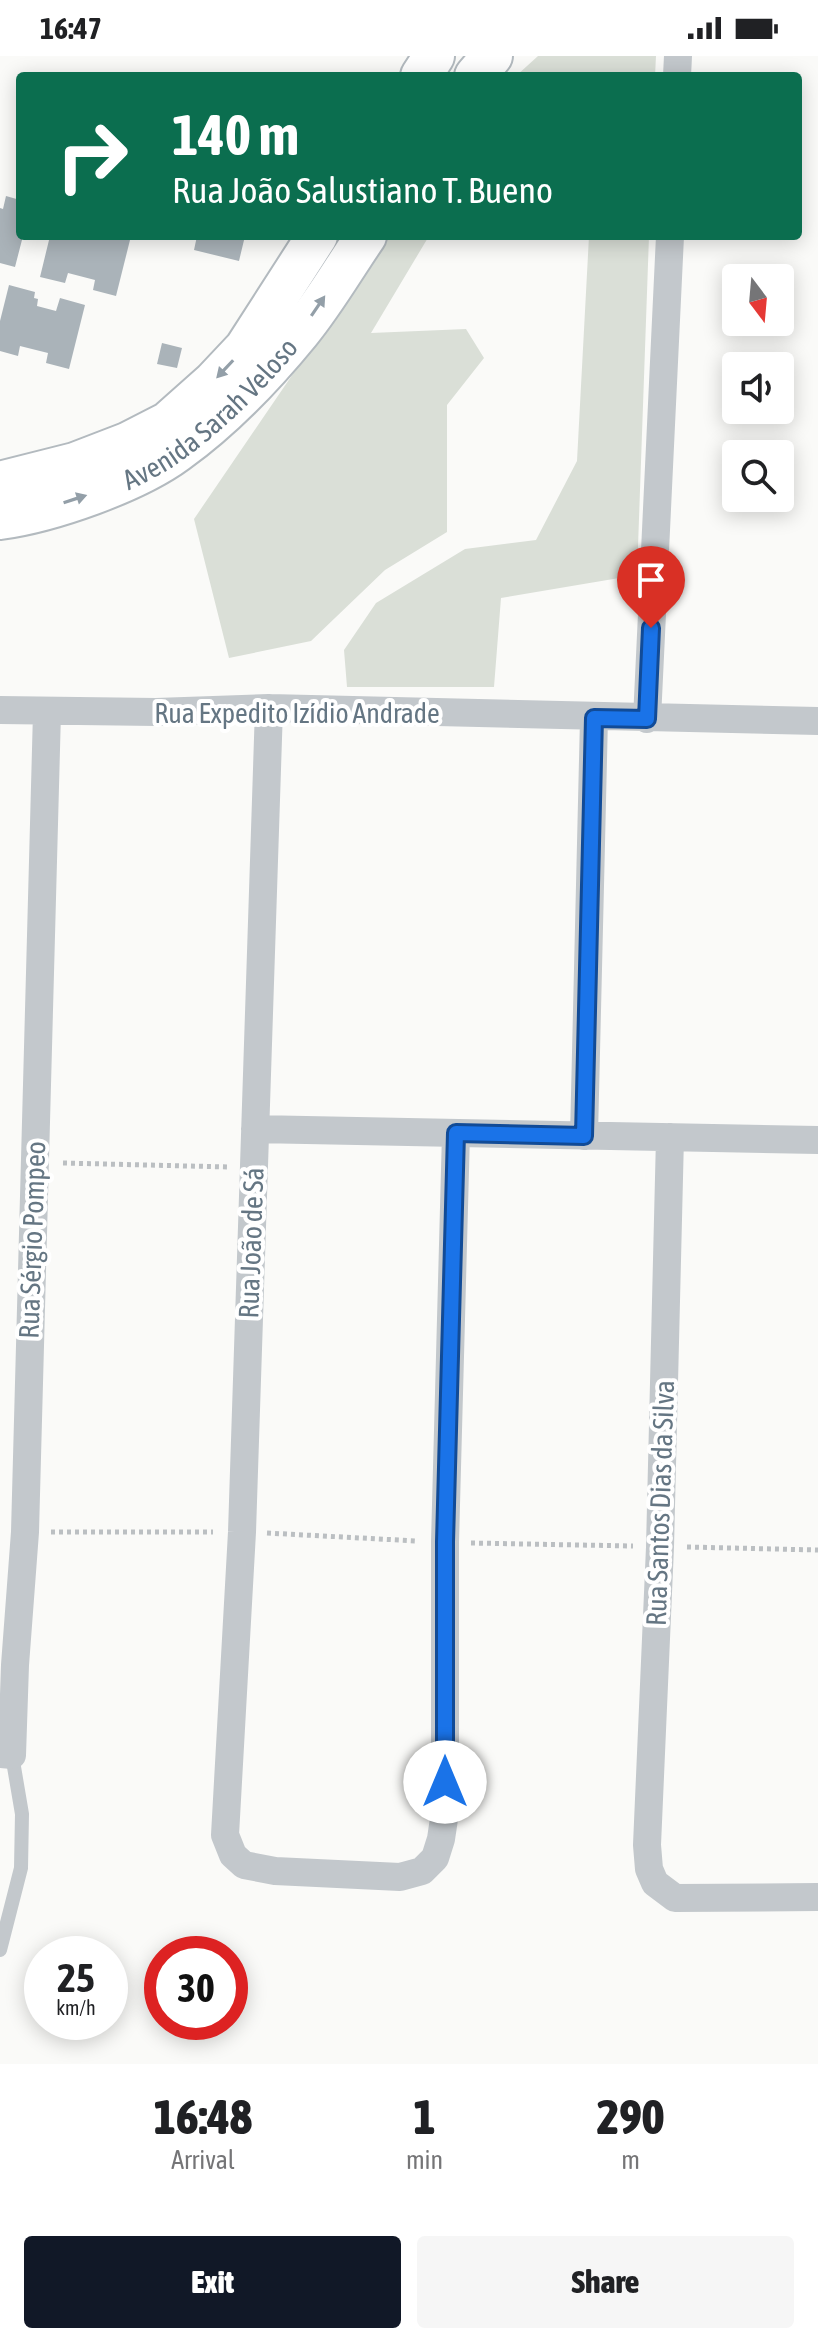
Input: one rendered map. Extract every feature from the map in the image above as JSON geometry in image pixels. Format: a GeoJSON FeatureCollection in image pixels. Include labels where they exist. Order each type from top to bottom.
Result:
{"type":"FeatureCollection","features":[{"type":"Feature","properties":{"kind":"main road"},"geometry":{"type":"LineString","coordinates":[[478,72],[492,56]]}},
{"type":"Feature","properties":{"kind":"main road","name":"Avenida Sarah Veloso"},"geometry":{"type":"LineString","coordinates":[[0,482],[75,463],[127,443],[168,422],[245,348],[314,240]]}},
{"type":"Feature","properties":{"kind":"main road","name":"Avenida Sarah Veloso"},"geometry":{"type":"LineString","coordinates":[[0,519],[76,499],[120,483],[175,454],[227,411],[301,331],[363,240]]}},
{"type":"Feature","properties":{"kind":"street"},"geometry":{"type":"LineString","coordinates":[[647,719],[670,240]]}},
{"type":"Feature","properties":{"kind":"street","name":"Rua Expedito Izídio Andrade"},"geometry":{"type":"LineString","coordinates":[[0,710],[269,708],[818,721]]}},
{"type":"Feature","properties":{"kind":"street","name":"Rua João de Sá"},"geometry":{"type":"LineString","coordinates":[[269,708],[242,1532],[225,1835],[233,1855],[244,1865],[275,1871],[400,1877],[422,1871],[435,1858],[445,1812],[445,1542]]}},
{"type":"Feature","properties":{"kind":"street","name":"Rua Sérgio Pompeo"},"geometry":{"type":"LineString","coordinates":[[6,1755],[25,1532],[47,712]]}},
{"type":"Feature","properties":{"kind":"street"},"geometry":{"type":"LineString","coordinates":[[584,1136],[594,718]]}},
{"type":"Feature","properties":{"kind":"street"},"geometry":{"type":"LineString","coordinates":[[255,1129],[818,1140]]}},
{"type":"Feature","properties":{"kind":"street"},"geometry":{"type":"LineString","coordinates":[[445,1542],[456,1133]]}},
{"type":"Feature","properties":{"kind":"street","name":"Rua Santos Dias da Silva"},"geometry":{"type":"LineString","coordinates":[[670,1137],[660,1547],[647,1845],[649,1869],[655,1883],[675,1898],[818,1897]]}},
{"type":"Feature","properties":{"kind":"lane"},"geometry":{"type":"LineString","coordinates":[[0,1950],[21,1868],[22,1814],[6,1755]]}},
{"type":"Feature","properties":{"kind":"path"},"geometry":{"type":"LineString","coordinates":[[34,1162],[254,1167]]}},
{"type":"Feature","properties":{"kind":"path"},"geometry":{"type":"LineString","coordinates":[[25,1532],[242,1532],[445,1542],[818,1550]]}},
{"type":"Feature","properties":{"kind":"shaded area"},"geometry":{"type":"Polygon","coordinates":[[[538,56],[656,56],[655,72],[520,72],[538,56]]]}},
{"type":"Feature","properties":{"kind":"shaded area"},"geometry":{"type":"Polygon","coordinates":[[[384,240],[427,240],[371,333],[466,329],[484,358],[447,405],[447,532],[385,570],[311,641],[229,658],[194,519],[384,240]]]}},
{"type":"Feature","properties":{"kind":"shaded area"},"geometry":{"type":"Polygon","coordinates":[[[589,240],[649,240],[637,575],[501,598],[494,687],[347,687],[344,650],[376,603],[465,549],[536,540],[577,461],[589,240]]]}},
{"type":"Feature","properties":{"kind":"building"},"geometry":{"type":"Polygon","coordinates":[[[6,196],[16,199],[16,240],[22,240],[15,267],[0,263],[0,208],[3,209],[6,196]]]}},
{"type":"Feature","properties":{"kind":"building"},"geometry":{"type":"Polygon","coordinates":[[[49,240],[130,240],[116,296],[93,290],[95,280],[68,273],[65,283],[40,277],[49,240]]]}},
{"type":"Feature","properties":{"kind":"building"},"geometry":{"type":"Polygon","coordinates":[[[196,240],[244,240],[239,261],[194,250],[196,240]]]}},
{"type":"Feature","properties":{"kind":"building"},"geometry":{"type":"Polygon","coordinates":[[[9,285],[35,292],[37,306],[56,311],[60,298],[85,305],[69,369],[46,363],[48,353],[20,346],[18,356],[0,351],[0,321],[9,285]]]}},
{"type":"Feature","properties":{"kind":"building"},"geometry":{"type":"Polygon","coordinates":[[[162,343],[182,348],[177,368],[157,364],[162,343]]]}},
{"type":"Feature","properties":{"kind":"route"},"geometry":{"type":"LineString","coordinates":[[445,1782],[445,1542],[456,1133],[584,1136],[594,718],[647,719],[651,628]]}}]}
